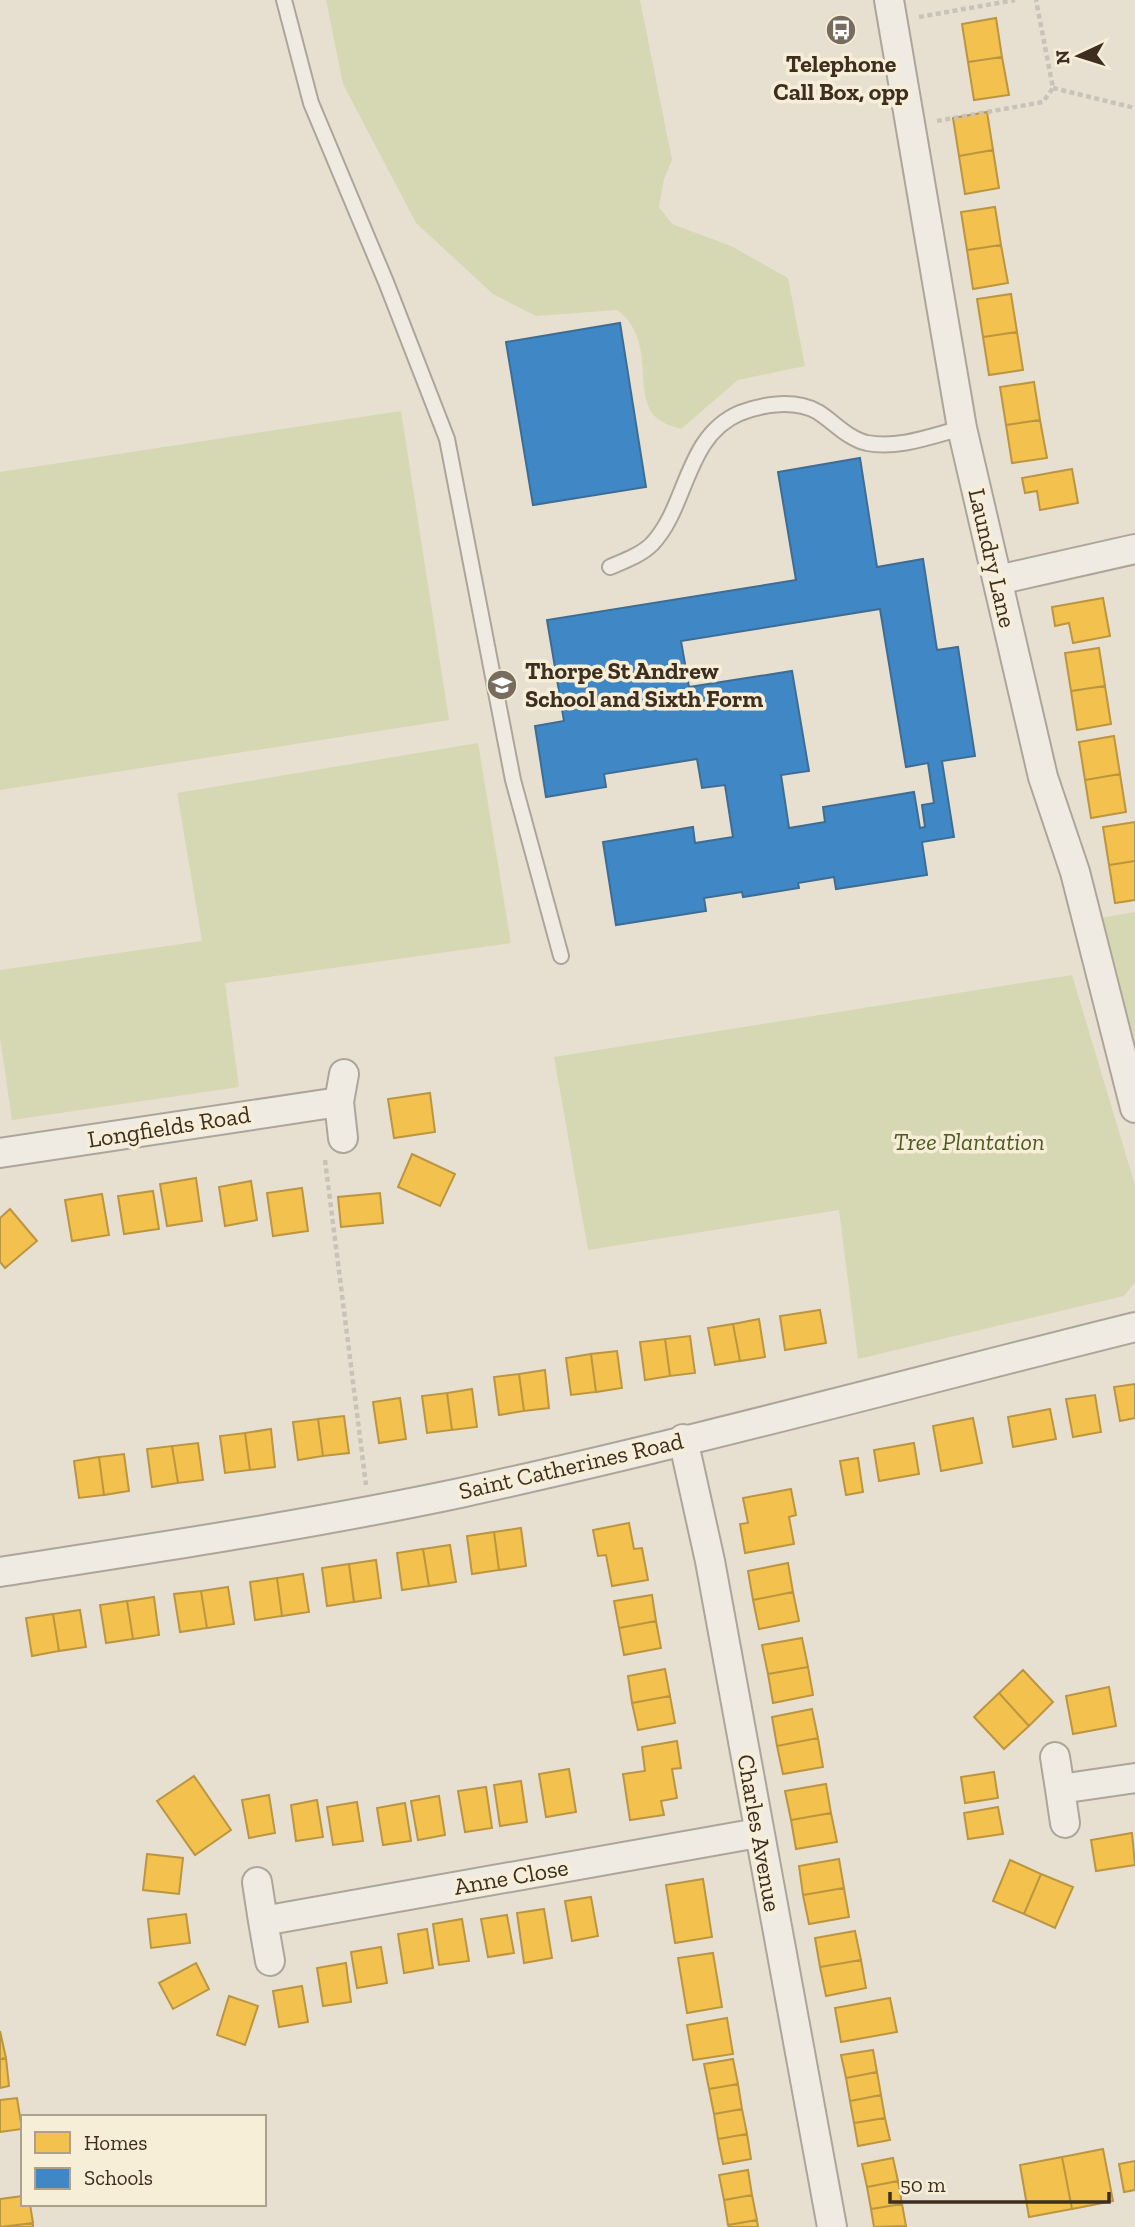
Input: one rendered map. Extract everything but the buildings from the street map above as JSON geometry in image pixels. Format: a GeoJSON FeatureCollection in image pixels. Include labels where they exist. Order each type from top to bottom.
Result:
{"type":"FeatureCollection","features":[{"type":"Feature","properties":{"kind":"street","name":"Laundry Lane"},"geometry":{"type":"LineString","coordinates":[[891,11],[908,126],[962,429],[1042,777],[1075,872],[1135,1108]]}},
{"type":"Feature","properties":{"kind":"street"},"geometry":{"type":"LineString","coordinates":[[998,580],[1135,549]]}},
{"type":"Feature","properties":{"kind":"street"},"geometry":{"type":"LineString","coordinates":[[334,1148],[344,1074]]}},
{"type":"Feature","properties":{"kind":"street","name":"Longfields Road"},"geometry":{"type":"LineString","coordinates":[[0,1153],[339,1101]]}},
{"type":"Feature","properties":{"kind":"street","name":"Saint Catherines Road"},"geometry":{"type":"LineString","coordinates":[[0,1572],[369,1510],[572,1468],[1135,1327]]}},
{"type":"Feature","properties":{"kind":"street","name":"Charles Avenue"},"geometry":{"type":"LineString","coordinates":[[684,1439],[710,1561],[832,2227]]}},
{"type":"Feature","properties":{"kind":"street"},"geometry":{"type":"LineString","coordinates":[[1055,1757],[1065,1823]]}},
{"type":"Feature","properties":{"kind":"street"},"geometry":{"type":"LineString","coordinates":[[1060,1790],[1135,1778]]}},
{"type":"Feature","properties":{"kind":"street","name":"Anne Close"},"geometry":{"type":"LineString","coordinates":[[263,1921],[758,1833]]}},
{"type":"Feature","properties":{"kind":"street"},"geometry":{"type":"LineString","coordinates":[[257,1882],[270,1961]]}},
{"type":"Feature","properties":{"kind":"lane"},"geometry":{"type":"LineString","coordinates":[[284,0],[311,103],[386,282],[447,439],[513,780],[561,956]]}},
{"type":"Feature","properties":{"kind":"lane"},"geometry":{"type":"LineString","coordinates":[[610,567],[651,546],[667,525],[693,461],[715,430],[738,414],[769,405],[799,405],[818,412],[836,428],[864,443],[892,446],[962,429]]}},
{"type":"Feature","properties":{"kind":"path"},"geometry":{"type":"LineString","coordinates":[[891,11],[1014,0]]}},
{"type":"Feature","properties":{"kind":"path"},"geometry":{"type":"LineString","coordinates":[[908,126],[1043,102],[1053,88],[1036,0]]}},
{"type":"Feature","properties":{"kind":"path"},"geometry":{"type":"LineString","coordinates":[[1053,88],[1135,108]]}},
{"type":"Feature","properties":{"kind":"path"},"geometry":{"type":"LineString","coordinates":[[334,1148],[369,1510]]}},
{"type":"Feature","properties":{"kind":"green space"},"geometry":{"type":"Polygon","coordinates":[[[326,0],[640,0],[672,160],[664,179],[659,207],[672,224],[731,246],[788,278],[805,366],[738,380],[681,429],[663,422],[651,412],[646,400],[637,338],[630,323],[617,310],[536,316],[493,294],[416,223],[343,84],[326,0]]]}},
{"type":"Feature","properties":{"kind":"green space"},"geometry":{"type":"Polygon","coordinates":[[[401,411],[449,720],[0,790],[0,472],[401,411]]]}},
{"type":"Feature","properties":{"kind":"green space"},"geometry":{"type":"Polygon","coordinates":[[[478,743],[511,943],[225,983],[239,1087],[12,1120],[0,1038],[0,970],[202,941],[177,793],[478,743]]]}},
{"type":"Feature","properties":{"kind":"green space"},"geometry":{"type":"Polygon","coordinates":[[[1135,912],[1135,1040],[1100,918],[1135,912]]]}},
{"type":"Feature","properties":{"kind":"green space","name":"Tree Plantation"},"geometry":{"type":"Polygon","coordinates":[[[1072,975],[1135,1185],[1135,1282],[1124,1296],[858,1359],[839,1210],[588,1250],[554,1057],[1072,975]]]}},
{"type":"Feature","properties":{"kind":"place","name":"Telephone Call Box, opp"},"geometry":{"type":"Point","coordinates":[841,30]}},
{"type":"Feature","properties":{"kind":"place","name":"Thorpe St Andrew School and Sixth Form"},"geometry":{"type":"Point","coordinates":[502,685]}}]}
